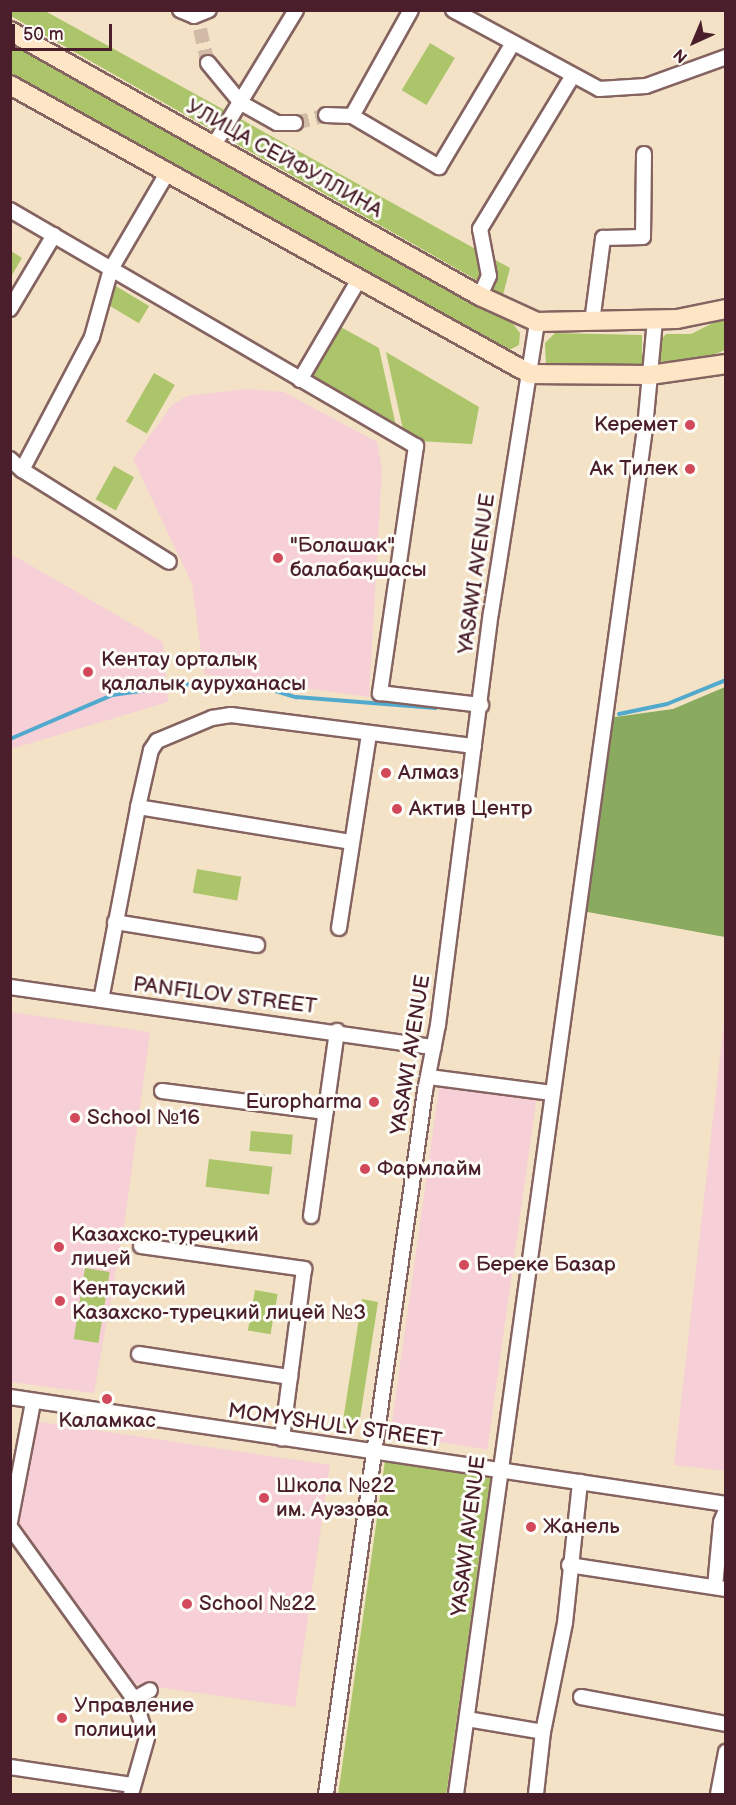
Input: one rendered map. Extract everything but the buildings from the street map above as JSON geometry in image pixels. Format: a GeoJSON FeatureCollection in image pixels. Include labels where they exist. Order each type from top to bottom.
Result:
{"type":"FeatureCollection","features":[{"type":"Feature","properties":{"kind":"main road","name":"УЛИЦА СЕЙФУЛЛИНА"},"geometry":{"type":"LineString","coordinates":[[10,32],[480,296],[537,322]]}},
{"type":"Feature","properties":{"kind":"main road"},"geometry":{"type":"LineString","coordinates":[[10,85],[358,281],[530,374],[650,375],[726,364]]}},
{"type":"Feature","properties":{"kind":"main road"},"geometry":{"type":"LineString","coordinates":[[537,322],[655,321],[704,316],[726,309]]}},
{"type":"Feature","properties":{"kind":"street"},"geometry":{"type":"LineString","coordinates":[[180,10],[204,18]]}},
{"type":"Feature","properties":{"kind":"street"},"geometry":{"type":"LineString","coordinates":[[214,146],[296,10]]}},
{"type":"Feature","properties":{"kind":"street"},"geometry":{"type":"LineString","coordinates":[[352,116],[411,10]]}},
{"type":"Feature","properties":{"kind":"street"},"geometry":{"type":"LineString","coordinates":[[453,10],[572,77],[599,89],[639,87],[726,57]]}},
{"type":"Feature","properties":{"kind":"street"},"geometry":{"type":"LineString","coordinates":[[326,115],[352,116],[439,167],[513,43]]}},
{"type":"Feature","properties":{"kind":"street"},"geometry":{"type":"LineString","coordinates":[[208,63],[241,103],[278,123],[295,123]]}},
{"type":"Feature","properties":{"kind":"street"},"geometry":{"type":"LineString","coordinates":[[480,296],[489,276],[480,229],[572,77]]}},
{"type":"Feature","properties":{"kind":"street"},"geometry":{"type":"LineString","coordinates":[[592,322],[603,238],[643,237],[644,154]]}},
{"type":"Feature","properties":{"kind":"street"},"geometry":{"type":"LineString","coordinates":[[22,470],[92,337],[111,269],[167,173]]}},
{"type":"Feature","properties":{"kind":"street"},"geometry":{"type":"LineString","coordinates":[[10,210],[416,446],[380,693],[480,705]]}},
{"type":"Feature","properties":{"kind":"street"},"geometry":{"type":"LineString","coordinates":[[10,309],[54,235]]}},
{"type":"Feature","properties":{"kind":"street"},"geometry":{"type":"LineString","coordinates":[[300,380],[358,281]]}},
{"type":"Feature","properties":{"kind":"street","name":"YASAWI AVENUE"},"geometry":{"type":"LineString","coordinates":[[456,1794],[498,1472],[650,375],[655,321]]}},
{"type":"Feature","properties":{"kind":"street","name":"YASAWI AVENUE"},"geometry":{"type":"LineString","coordinates":[[326,1794],[434,1047],[491,613],[537,322]]}},
{"type":"Feature","properties":{"kind":"street"},"geometry":{"type":"LineString","coordinates":[[10,459],[22,470],[169,562]]}},
{"type":"Feature","properties":{"kind":"street"},"geometry":{"type":"LineString","coordinates":[[101,999],[138,807],[151,750],[157,741],[212,718],[231,715],[369,735],[474,746]]}},
{"type":"Feature","properties":{"kind":"street"},"geometry":{"type":"LineString","coordinates":[[339,928],[369,735]]}},
{"type":"Feature","properties":{"kind":"street"},"geometry":{"type":"LineString","coordinates":[[138,807],[351,842]]}},
{"type":"Feature","properties":{"kind":"street"},"geometry":{"type":"LineString","coordinates":[[115,922],[257,945]]}},
{"type":"Feature","properties":{"kind":"street","name":"PANFILOV STREET"},"geometry":{"type":"LineString","coordinates":[[10,987],[337,1031],[434,1047]]}},
{"type":"Feature","properties":{"kind":"street"},"geometry":{"type":"LineString","coordinates":[[311,1216],[337,1031]]}},
{"type":"Feature","properties":{"kind":"street"},"geometry":{"type":"LineString","coordinates":[[429,1077],[552,1093]]}},
{"type":"Feature","properties":{"kind":"street"},"geometry":{"type":"LineString","coordinates":[[162,1090],[326,1113]]}},
{"type":"Feature","properties":{"kind":"street"},"geometry":{"type":"LineString","coordinates":[[141,1246],[304,1269],[282,1439]]}},
{"type":"Feature","properties":{"kind":"street"},"geometry":{"type":"LineString","coordinates":[[139,1354],[290,1377]]}},
{"type":"Feature","properties":{"kind":"street","name":"MOMYSHULY STREET"},"geometry":{"type":"LineString","coordinates":[[10,1397],[33,1403],[726,1504]]}},
{"type":"Feature","properties":{"kind":"street"},"geometry":{"type":"LineString","coordinates":[[10,1522],[33,1403]]}},
{"type":"Feature","properties":{"kind":"street"},"geometry":{"type":"LineString","coordinates":[[536,1794],[543,1732],[565,1623],[569,1565],[580,1482]]}},
{"type":"Feature","properties":{"kind":"street"},"geometry":{"type":"LineString","coordinates":[[569,1565],[720,1588],[721,1522],[726,1510]]}},
{"type":"Feature","properties":{"kind":"street"},"geometry":{"type":"LineString","coordinates":[[10,1527],[134,1699],[147,1738],[132,1790],[10,1767]]}},
{"type":"Feature","properties":{"kind":"street"},"geometry":{"type":"LineString","coordinates":[[134,1699],[150,1690]]}},
{"type":"Feature","properties":{"kind":"street"},"geometry":{"type":"LineString","coordinates":[[581,1697],[726,1724]]}},
{"type":"Feature","properties":{"kind":"street"},"geometry":{"type":"LineString","coordinates":[[467,1719],[543,1732]]}},
{"type":"Feature","properties":{"kind":"street"},"geometry":{"type":"LineString","coordinates":[[718,1794],[726,1752]]}},
{"type":"Feature","properties":{"kind":"shaded area","name":"\"Болашак\" балабақшасы"},"geometry":{"type":"Polygon","coordinates":[[[246,389],[284,392],[377,442],[382,469],[369,697],[204,674],[192,584],[133,459],[172,405],[187,396],[246,389]]]}},
{"type":"Feature","properties":{"kind":"shaded area","name":"Кентау орталық қалалық ауруханасы"},"geometry":{"type":"Polygon","coordinates":[[[11,554],[163,642],[168,702],[11,749],[11,554]]]}},
{"type":"Feature","properties":{"kind":"shaded area"},"geometry":{"type":"Polygon","coordinates":[[[11,1012],[150,1032],[125,1219],[94,1393],[11,1382],[11,1012]]]}},
{"type":"Feature","properties":{"kind":"shaded area"},"geometry":{"type":"Polygon","coordinates":[[[725,1012],[726,1471],[674,1465],[725,1012]]]}},
{"type":"Feature","properties":{"kind":"shaded area","name":"Береке Базар"},"geometry":{"type":"Polygon","coordinates":[[[440,1081],[537,1095],[487,1449],[390,1436],[440,1081]]]}},
{"type":"Feature","properties":{"kind":"shaded area","name":"School №22"},"geometry":{"type":"Polygon","coordinates":[[[28,1420],[330,1465],[295,1707],[115,1681],[13,1527],[28,1420]]]}},
{"type":"Feature","properties":{"kind":"green space"},"geometry":{"type":"Polygon","coordinates":[[[11,11],[45,11],[510,268],[503,295],[11,16],[11,11]]]}},
{"type":"Feature","properties":{"kind":"green space"},"geometry":{"type":"Polygon","coordinates":[[[11,39],[510,320],[520,333],[519,345],[507,351],[11,73],[11,39]]]}},
{"type":"Feature","properties":{"kind":"green space"},"geometry":{"type":"Polygon","coordinates":[[[430,43],[455,58],[427,105],[402,90],[430,43]]]}},
{"type":"Feature","properties":{"kind":"green space"},"geometry":{"type":"Polygon","coordinates":[[[11,251],[22,258],[10,275],[11,251]]]}},
{"type":"Feature","properties":{"kind":"green space"},"geometry":{"type":"Polygon","coordinates":[[[114,285],[149,306],[139,323],[104,302],[114,285]]]}},
{"type":"Feature","properties":{"kind":"green space"},"geometry":{"type":"Polygon","coordinates":[[[725,317],[725,350],[708,357],[658,362],[659,342],[666,334],[691,334],[725,317]]]}},
{"type":"Feature","properties":{"kind":"green space"},"geometry":{"type":"Polygon","coordinates":[[[337,325],[379,348],[396,426],[308,378],[337,325]]]}},
{"type":"Feature","properties":{"kind":"green space"},"geometry":{"type":"Polygon","coordinates":[[[555,333],[642,335],[642,364],[546,368],[545,343],[555,333]]]}},
{"type":"Feature","properties":{"kind":"green space"},"geometry":{"type":"Polygon","coordinates":[[[386,352],[479,407],[472,444],[418,441],[404,434],[386,352]]]}},
{"type":"Feature","properties":{"kind":"green space"},"geometry":{"type":"Polygon","coordinates":[[[154,373],[175,385],[147,433],[126,421],[154,373]]]}},
{"type":"Feature","properties":{"kind":"green space"},"geometry":{"type":"Polygon","coordinates":[[[114,466],[134,477],[116,510],[96,499],[114,466]]]}},
{"type":"Feature","properties":{"kind":"green space"},"geometry":{"type":"Polygon","coordinates":[[[725,687],[725,937],[582,911],[608,718],[673,709],[725,687]]]}},
{"type":"Feature","properties":{"kind":"green space"},"geometry":{"type":"Polygon","coordinates":[[[197,869],[241,877],[237,900],[193,893],[197,869]]]}},
{"type":"Feature","properties":{"kind":"green space"},"geometry":{"type":"Polygon","coordinates":[[[251,1131],[293,1135],[291,1155],[249,1151],[251,1131]]]}},
{"type":"Feature","properties":{"kind":"green space"},"geometry":{"type":"Polygon","coordinates":[[[209,1159],[273,1167],[269,1195],[206,1187],[209,1159]]]}},
{"type":"Feature","properties":{"kind":"green space"},"geometry":{"type":"Polygon","coordinates":[[[85,1268],[110,1272],[98,1343],[74,1339],[85,1268]]]}},
{"type":"Feature","properties":{"kind":"green space"},"geometry":{"type":"Polygon","coordinates":[[[255,1290],[278,1294],[271,1334],[248,1330],[255,1290]]]}},
{"type":"Feature","properties":{"kind":"green space"},"geometry":{"type":"Polygon","coordinates":[[[362,1299],[378,1302],[359,1425],[350,1433],[344,1430],[343,1421],[362,1299]]]}},
{"type":"Feature","properties":{"kind":"green space"},"geometry":{"type":"Polygon","coordinates":[[[385,1461],[491,1476],[446,1794],[338,1794],[385,1461]]]}},
{"type":"Feature","properties":{"kind":"waterway"},"geometry":{"type":"LineString","coordinates":[[619,714],[667,704],[726,680]]}},
{"type":"Feature","properties":{"kind":"waterway"},"geometry":{"type":"LineString","coordinates":[[10,739],[112,695],[198,683],[259,686],[296,697],[436,708]]}},
{"type":"Feature","properties":{"kind":"tunnel"},"geometry":{"type":"LineString","coordinates":[[200,29],[208,63]]}},
{"type":"Feature","properties":{"kind":"tunnel"},"geometry":{"type":"LineString","coordinates":[[295,123],[326,115]]}},
{"type":"Feature","properties":{"kind":"place","name":"Керемет"},"geometry":{"type":"Point","coordinates":[690,425]}},
{"type":"Feature","properties":{"kind":"place","name":"Ак Тилек"},"geometry":{"type":"Point","coordinates":[690,469]}},
{"type":"Feature","properties":{"kind":"place","name":"\"Болашак\" балабақшасы"},"geometry":{"type":"Point","coordinates":[278,558]}},
{"type":"Feature","properties":{"kind":"place","name":"Кентау орталық қалалық ауруханасы"},"geometry":{"type":"Point","coordinates":[88,672]}},
{"type":"Feature","properties":{"kind":"place","name":"Алмаз"},"geometry":{"type":"Point","coordinates":[386,773]}},
{"type":"Feature","properties":{"kind":"place","name":"Актив Центр"},"geometry":{"type":"Point","coordinates":[397,809]}},
{"type":"Feature","properties":{"kind":"place","name":"Europharma"},"geometry":{"type":"Point","coordinates":[374,1102]}},
{"type":"Feature","properties":{"kind":"place","name":"School №16"},"geometry":{"type":"Point","coordinates":[75,1118]}},
{"type":"Feature","properties":{"kind":"place","name":"Фармлайм"},"geometry":{"type":"Point","coordinates":[365,1169]}},
{"type":"Feature","properties":{"kind":"place","name":"Казахско-турецкий лицей"},"geometry":{"type":"Point","coordinates":[59,1247]}},
{"type":"Feature","properties":{"kind":"place","name":"Береке Базар"},"geometry":{"type":"Point","coordinates":[464,1265]}},
{"type":"Feature","properties":{"kind":"place","name":"Кентауский Казахско-турецкий лицей №3"},"geometry":{"type":"Point","coordinates":[60,1301]}},
{"type":"Feature","properties":{"kind":"place","name":"Каламкас"},"geometry":{"type":"Point","coordinates":[107,1399]}},
{"type":"Feature","properties":{"kind":"place","name":"Школа №22 им. Ауэзова"},"geometry":{"type":"Point","coordinates":[264,1498]}},
{"type":"Feature","properties":{"kind":"place","name":"Жанель"},"geometry":{"type":"Point","coordinates":[531,1527]}},
{"type":"Feature","properties":{"kind":"place","name":"School №22"},"geometry":{"type":"Point","coordinates":[187,1604]}},
{"type":"Feature","properties":{"kind":"place","name":"Управление полиции"},"geometry":{"type":"Point","coordinates":[62,1718]}}]}
